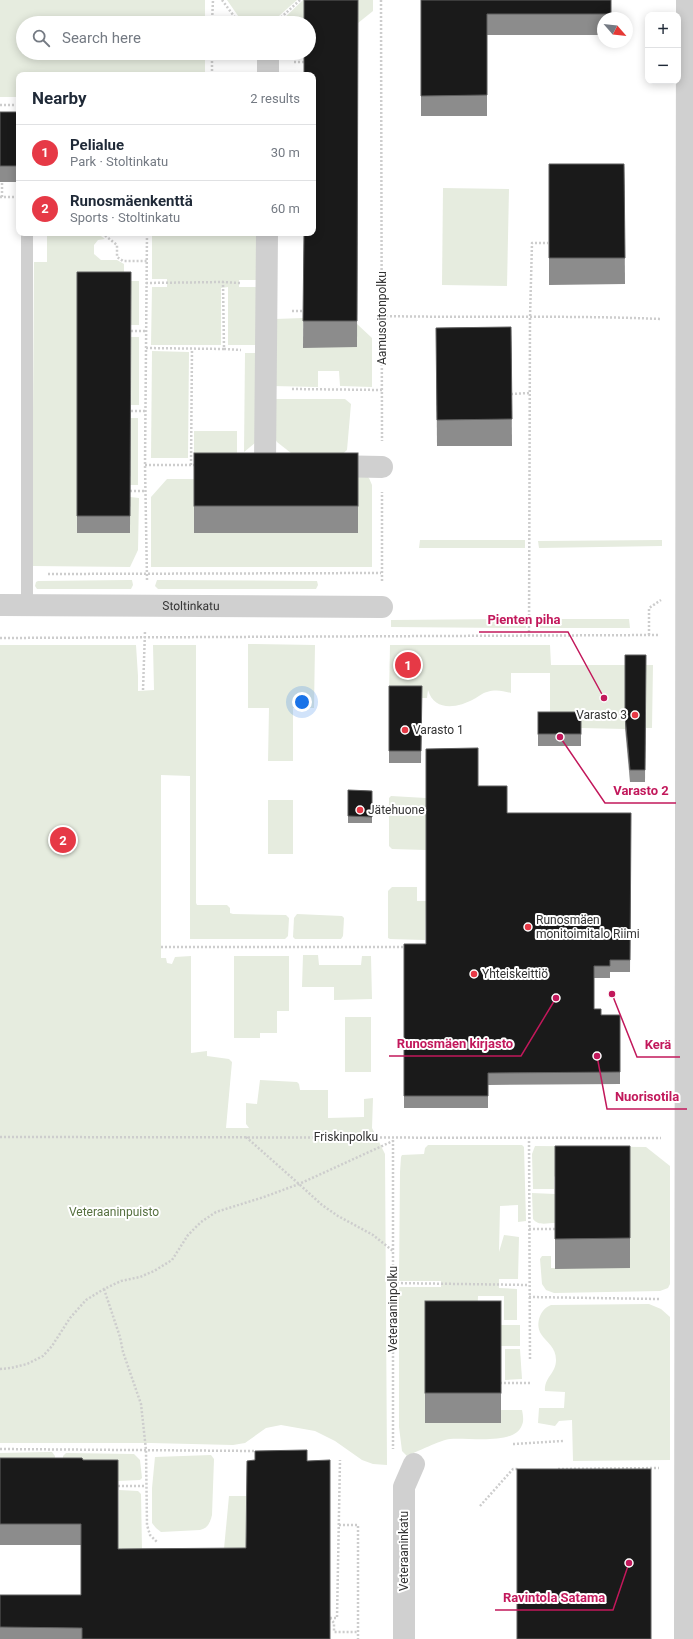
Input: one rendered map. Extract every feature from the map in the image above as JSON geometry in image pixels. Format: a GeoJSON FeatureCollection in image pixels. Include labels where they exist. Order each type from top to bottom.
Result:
{"type":"FeatureCollection","features":[{"type":"Feature","properties":{"kind":"street"},"geometry":{"type":"LineString","coordinates":[[685,1639],[686,0]]}},
{"type":"Feature","properties":{"kind":"street"},"geometry":{"type":"LineString","coordinates":[[266,236],[265,465],[382,466]]}},
{"type":"Feature","properties":{"kind":"street","name":"Stoltinkatu"},"geometry":{"type":"LineString","coordinates":[[0,605],[382,607]]}},
{"type":"Feature","properties":{"kind":"street","name":"Veteraaninkatu"},"geometry":{"type":"LineString","coordinates":[[404,1639],[404,1487],[414,1464]]}},
{"type":"Feature","properties":{"kind":"lane"},"geometry":{"type":"LineString","coordinates":[[27,236],[27,605]]}},
{"type":"Feature","properties":{"kind":"path"},"geometry":{"type":"LineString","coordinates":[[212,16],[213,0]]}},
{"type":"Feature","properties":{"kind":"path"},"geometry":{"type":"LineString","coordinates":[[222,0],[234,16]]}},
{"type":"Feature","properties":{"kind":"path"},"geometry":{"type":"LineString","coordinates":[[283,16],[300,0]]}},
{"type":"Feature","properties":{"kind":"path","name":"Aamusoitonpolku"},"geometry":{"type":"LineString","coordinates":[[381,0],[383,637]]}},
{"type":"Feature","properties":{"kind":"path"},"geometry":{"type":"LineString","coordinates":[[212,60],[212,72]]}},
{"type":"Feature","properties":{"kind":"path"},"geometry":{"type":"LineString","coordinates":[[0,105],[16,105]]}},
{"type":"Feature","properties":{"kind":"path"},"geometry":{"type":"LineString","coordinates":[[2,182],[1,197],[16,197]]}},
{"type":"Feature","properties":{"kind":"path"},"geometry":{"type":"LineString","coordinates":[[106,236],[117,245],[116,257],[123,261],[147,261]]}},
{"type":"Feature","properties":{"kind":"path"},"geometry":{"type":"LineString","coordinates":[[147,236],[145,412],[147,605]]}},
{"type":"Feature","properties":{"kind":"path"},"geometry":{"type":"LineString","coordinates":[[530,636],[530,318],[532,243],[548,243]]}},
{"type":"Feature","properties":{"kind":"path"},"geometry":{"type":"LineString","coordinates":[[146,282],[266,283]]}},
{"type":"Feature","properties":{"kind":"path"},"geometry":{"type":"LineString","coordinates":[[146,348],[224,349],[223,282]]}},
{"type":"Feature","properties":{"kind":"path"},"geometry":{"type":"LineString","coordinates":[[382,316],[530,318],[615,317],[686,320]]}},
{"type":"Feature","properties":{"kind":"path"},"geometry":{"type":"LineString","coordinates":[[131,331],[146,331]]}},
{"type":"Feature","properties":{"kind":"path"},"geometry":{"type":"LineString","coordinates":[[191,465],[192,349]]}},
{"type":"Feature","properties":{"kind":"path"},"geometry":{"type":"LineString","coordinates":[[266,389],[382,390]]}},
{"type":"Feature","properties":{"kind":"path"},"geometry":{"type":"LineString","coordinates":[[511,394],[530,393]]}},
{"type":"Feature","properties":{"kind":"path"},"geometry":{"type":"LineString","coordinates":[[131,411],[145,412]]}},
{"type":"Feature","properties":{"kind":"path"},"geometry":{"type":"LineString","coordinates":[[145,465],[198,465]]}},
{"type":"Feature","properties":{"kind":"path"},"geometry":{"type":"LineString","coordinates":[[130,492],[145,491]]}},
{"type":"Feature","properties":{"kind":"path"},"geometry":{"type":"LineString","coordinates":[[26,574],[382,573]]}},
{"type":"Feature","properties":{"kind":"path"},"geometry":{"type":"LineString","coordinates":[[649,635],[649,608],[664,598]]}},
{"type":"Feature","properties":{"kind":"path"},"geometry":{"type":"LineString","coordinates":[[0,638],[144,639],[649,635],[686,636]]}},
{"type":"Feature","properties":{"kind":"path"},"geometry":{"type":"LineString","coordinates":[[144,639],[144,690]]}},
{"type":"Feature","properties":{"kind":"path"},"geometry":{"type":"LineString","coordinates":[[161,948],[407,947]]}},
{"type":"Feature","properties":{"kind":"path","name":"Friskinpolku"},"geometry":{"type":"LineString","coordinates":[[0,1136],[393,1139],[529,1137],[686,1138]]}},
{"type":"Feature","properties":{"kind":"path"},"geometry":{"type":"LineString","coordinates":[[245,1137],[322,1205],[338,1216],[373,1235],[393,1252]]}},
{"type":"Feature","properties":{"kind":"path"},"geometry":{"type":"LineString","coordinates":[[529,1137],[530,1360]]}},
{"type":"Feature","properties":{"kind":"path"},"geometry":{"type":"LineString","coordinates":[[0,1369],[27,1364],[43,1356],[52,1346],[70,1318],[86,1300],[121,1281],[154,1272],[172,1260],[188,1235],[201,1222],[216,1212],[300,1184],[393,1139]]}},
{"type":"Feature","properties":{"kind":"path","name":"Veteraaninpolku"},"geometry":{"type":"LineString","coordinates":[[393,1139],[393,1450]]}},
{"type":"Feature","properties":{"kind":"path"},"geometry":{"type":"LineString","coordinates":[[529,1229],[555,1229]]}},
{"type":"Feature","properties":{"kind":"path"},"geometry":{"type":"LineString","coordinates":[[394,1283],[529,1285]]}},
{"type":"Feature","properties":{"kind":"path"},"geometry":{"type":"LineString","coordinates":[[104,1289],[123,1352],[141,1404],[146,1450],[147,1525],[150,1535],[158,1542]]}},
{"type":"Feature","properties":{"kind":"path"},"geometry":{"type":"LineString","coordinates":[[529,1297],[685,1300]]}},
{"type":"Feature","properties":{"kind":"path"},"geometry":{"type":"LineString","coordinates":[[500,1383],[530,1383]]}},
{"type":"Feature","properties":{"kind":"path"},"geometry":{"type":"LineString","coordinates":[[513,1444],[563,1441]]}},
{"type":"Feature","properties":{"kind":"path"},"geometry":{"type":"LineString","coordinates":[[0,1449],[256,1451]]}},
{"type":"Feature","properties":{"kind":"path"},"geometry":{"type":"LineString","coordinates":[[340,1460],[337,1618],[330,1618],[334,1623],[334,1632],[358,1632]]}},
{"type":"Feature","properties":{"kind":"path"},"geometry":{"type":"LineString","coordinates":[[552,1469],[685,1468]]}},
{"type":"Feature","properties":{"kind":"path"},"geometry":{"type":"LineString","coordinates":[[480,1506],[514,1470],[521,1469]]}},
{"type":"Feature","properties":{"kind":"path"},"geometry":{"type":"LineString","coordinates":[[118,1486],[146,1486]]}},
{"type":"Feature","properties":{"kind":"path"},"geometry":{"type":"LineString","coordinates":[[339,1525],[358,1525],[358,1639]]}},
{"type":"Feature","properties":{"kind":"green space"},"geometry":{"type":"Polygon","coordinates":[[[0,0],[205,0],[205,16],[16,16],[16,60],[205,60],[205,72],[16,72],[16,97],[0,97],[0,0]]]}},
{"type":"Feature","properties":{"kind":"green space"},"geometry":{"type":"Polygon","coordinates":[[[227,0],[297,0],[279,16],[238,16],[227,0]]]}},
{"type":"Feature","properties":{"kind":"green space"},"geometry":{"type":"Polygon","coordinates":[[[303,0],[373,0],[373,11],[358,23],[316,23],[316,16],[286,16],[303,0]]]}},
{"type":"Feature","properties":{"kind":"green space"},"geometry":{"type":"Polygon","coordinates":[[[443,188],[509,189],[507,286],[442,285],[443,188]]]}},
{"type":"Feature","properties":{"kind":"green space"},"geometry":{"type":"Polygon","coordinates":[[[47,236],[101,236],[105,239],[98,240],[94,245],[94,254],[101,260],[117,260],[124,264],[124,281],[139,281],[139,325],[131,325],[77,289],[77,532],[130,533],[130,497],[139,498],[138,550],[130,567],[32,566],[34,262],[47,262],[47,236]]]}},
{"type":"Feature","properties":{"kind":"green space"},"geometry":{"type":"Polygon","coordinates":[[[152,236],[259,236],[259,280],[239,280],[239,287],[258,287],[258,345],[228,345],[228,287],[221,288],[221,345],[151,345],[152,287],[167,287],[167,279],[152,279],[152,236]]]}},
{"type":"Feature","properties":{"kind":"green space"},"geometry":{"type":"Polygon","coordinates":[[[303,318],[303,347],[357,324],[372,338],[372,387],[340,386],[339,371],[318,371],[318,387],[272,386],[275,319],[303,318]]]}},
{"type":"Feature","properties":{"kind":"green space"},"geometry":{"type":"Polygon","coordinates":[[[131,337],[139,337],[139,405],[130,405],[131,337]]]}},
{"type":"Feature","properties":{"kind":"green space"},"geometry":{"type":"Polygon","coordinates":[[[152,351],[189,352],[188,458],[151,458],[152,351]]]}},
{"type":"Feature","properties":{"kind":"green space"},"geometry":{"type":"Polygon","coordinates":[[[245,353],[259,353],[255,443],[244,452],[245,353]]]}},
{"type":"Feature","properties":{"kind":"green space"},"geometry":{"type":"Polygon","coordinates":[[[272,399],[345,399],[351,404],[347,450],[338,458],[291,453],[277,442],[272,434],[272,399]]]}},
{"type":"Feature","properties":{"kind":"green space"},"geometry":{"type":"Polygon","coordinates":[[[131,418],[138,418],[138,485],[130,485],[131,418]]]}},
{"type":"Feature","properties":{"kind":"green space"},"geometry":{"type":"Polygon","coordinates":[[[194,431],[237,431],[237,457],[194,457],[194,431]]]}},
{"type":"Feature","properties":{"kind":"green space"},"geometry":{"type":"Polygon","coordinates":[[[365,475],[369,478],[372,485],[372,567],[151,567],[151,497],[167,479],[328,479],[365,475]]]}},
{"type":"Feature","properties":{"kind":"green space"},"geometry":{"type":"Polygon","coordinates":[[[420,540],[525,540],[525,548],[419,548],[420,540]]]}},
{"type":"Feature","properties":{"kind":"green space"},"geometry":{"type":"Polygon","coordinates":[[[662,540],[662,546],[539,548],[538,541],[662,540]]]}},
{"type":"Feature","properties":{"kind":"green space"},"geometry":{"type":"Polygon","coordinates":[[[132,580],[133,585],[131,589],[37,589],[35,586],[36,582],[38,581],[132,580]]]}},
{"type":"Feature","properties":{"kind":"green space"},"geometry":{"type":"Polygon","coordinates":[[[157,580],[317,581],[318,585],[316,589],[158,589],[155,586],[157,580]]]}},
{"type":"Feature","properties":{"kind":"green space"},"geometry":{"type":"Polygon","coordinates":[[[526,619],[526,628],[391,627],[391,620],[526,619]]]}},
{"type":"Feature","properties":{"kind":"green space"},"geometry":{"type":"Polygon","coordinates":[[[535,619],[629,619],[630,628],[535,628],[535,619]]]}},
{"type":"Feature","properties":{"kind":"green space"},"geometry":{"type":"Polygon","coordinates":[[[248,644],[315,645],[314,708],[293,708],[293,761],[268,761],[269,708],[248,708],[248,644]]]}},
{"type":"Feature","properties":{"kind":"green space","name":"Veteraaninpuisto"},"geometry":{"type":"Polygon","coordinates":[[[0,645],[136,645],[138,691],[154,690],[153,645],[196,645],[196,903],[197,905],[227,905],[230,908],[230,913],[233,914],[286,915],[289,918],[288,936],[285,939],[190,939],[190,776],[161,775],[161,958],[166,958],[167,963],[172,964],[175,957],[191,956],[191,1053],[207,1051],[207,1056],[229,1059],[232,1062],[226,1128],[249,1128],[246,1124],[246,1103],[257,1104],[260,1080],[297,1082],[300,1090],[328,1090],[328,1118],[364,1117],[364,1099],[373,1098],[372,1128],[385,1154],[387,1465],[373,1464],[362,1460],[335,1441],[315,1431],[281,1425],[266,1428],[245,1443],[233,1445],[151,1443],[0,1443],[0,645]]]}},
{"type":"Feature","properties":{"kind":"green space"},"geometry":{"type":"Polygon","coordinates":[[[390,645],[550,645],[551,665],[653,665],[652,728],[646,728],[646,702],[625,702],[625,729],[581,728],[581,724],[550,724],[550,673],[511,673],[511,693],[490,691],[483,693],[468,702],[454,706],[441,705],[435,702],[428,690],[427,698],[389,698],[390,645]]]}},
{"type":"Feature","properties":{"kind":"green space"},"geometry":{"type":"Polygon","coordinates":[[[391,796],[426,798],[426,850],[392,849],[389,846],[389,798],[391,796]]]}},
{"type":"Feature","properties":{"kind":"green space"},"geometry":{"type":"Polygon","coordinates":[[[268,800],[293,800],[293,854],[268,854],[268,800]]]}},
{"type":"Feature","properties":{"kind":"green space"},"geometry":{"type":"Polygon","coordinates":[[[392,887],[417,887],[417,901],[426,901],[425,940],[388,938],[388,891],[392,887]]]}},
{"type":"Feature","properties":{"kind":"green space"},"geometry":{"type":"Polygon","coordinates":[[[297,914],[342,916],[344,918],[343,936],[341,939],[295,939],[293,937],[294,918],[297,914]]]}},
{"type":"Feature","properties":{"kind":"green space"},"geometry":{"type":"Polygon","coordinates":[[[303,955],[318,955],[319,965],[361,965],[362,956],[371,956],[372,999],[334,1000],[334,987],[302,987],[303,955]]]}},
{"type":"Feature","properties":{"kind":"green space"},"geometry":{"type":"Polygon","coordinates":[[[234,956],[289,956],[289,1011],[277,1011],[277,1033],[260,1033],[260,1038],[234,1038],[234,956]]]}},
{"type":"Feature","properties":{"kind":"green space"},"geometry":{"type":"Polygon","coordinates":[[[345,1017],[371,1017],[371,1072],[345,1072],[345,1017]]]}},
{"type":"Feature","properties":{"kind":"green space"},"geometry":{"type":"Polygon","coordinates":[[[428,1145],[522,1145],[524,1147],[526,1221],[518,1222],[518,1205],[500,1206],[499,1252],[504,1235],[519,1237],[518,1279],[499,1279],[499,1288],[517,1289],[517,1320],[504,1320],[504,1296],[478,1296],[477,1325],[520,1325],[520,1346],[500,1346],[425,1423],[500,1423],[501,1410],[522,1410],[523,1420],[518,1432],[510,1436],[490,1439],[450,1439],[407,1456],[402,1451],[399,1427],[399,1287],[441,1287],[441,1281],[399,1281],[401,1157],[402,1155],[424,1154],[425,1148],[428,1145]]]}},
{"type":"Feature","properties":{"kind":"green space"},"geometry":{"type":"Polygon","coordinates":[[[535,1146],[646,1147],[670,1166],[670,1284],[668,1288],[660,1291],[554,1293],[546,1290],[542,1284],[540,1259],[542,1256],[551,1256],[551,1268],[630,1268],[555,1176],[554,1189],[533,1189],[532,1154],[535,1146]]]}},
{"type":"Feature","properties":{"kind":"green space"},"geometry":{"type":"Polygon","coordinates":[[[532,1193],[555,1194],[555,1223],[537,1223],[533,1219],[532,1193]]]}},
{"type":"Feature","properties":{"kind":"green space"},"geometry":{"type":"Polygon","coordinates":[[[649,1304],[661,1309],[670,1317],[670,1460],[573,1461],[572,1420],[559,1421],[555,1426],[538,1423],[539,1408],[564,1408],[565,1392],[545,1391],[546,1382],[554,1369],[556,1356],[553,1348],[539,1330],[538,1326],[541,1313],[551,1305],[649,1304]]]}},
{"type":"Feature","properties":{"kind":"green space"},"geometry":{"type":"Polygon","coordinates":[[[505,1349],[520,1349],[522,1379],[505,1380],[505,1349]]]}},
{"type":"Feature","properties":{"kind":"green space"},"geometry":{"type":"Polygon","coordinates":[[[52,1452],[55,1456],[54,1470],[0,1470],[0,1453],[52,1452]]]}},
{"type":"Feature","properties":{"kind":"green space"},"geometry":{"type":"Polygon","coordinates":[[[66,1453],[134,1454],[140,1460],[142,1478],[140,1480],[118,1481],[62,1479],[63,1456],[66,1453]]]}},
{"type":"Feature","properties":{"kind":"green space"},"geometry":{"type":"Polygon","coordinates":[[[211,1455],[214,1459],[212,1515],[208,1525],[200,1530],[161,1532],[152,1523],[152,1488],[155,1457],[211,1455]]]}},
{"type":"Feature","properties":{"kind":"green space"},"geometry":{"type":"Polygon","coordinates":[[[119,1490],[138,1491],[141,1494],[142,1549],[118,1549],[119,1490]]]}},
{"type":"Feature","properties":{"kind":"green space"},"geometry":{"type":"Polygon","coordinates":[[[229,1496],[247,1496],[246,1569],[222,1570],[229,1496]]]}},
{"type":"Feature","properties":{"kind":"building"},"geometry":{"type":"Polygon","coordinates":[[[304,0],[358,0],[357,321],[303,321],[304,236],[316,236],[316,72],[304,72],[304,60],[316,60],[316,16],[304,16],[304,0]]]}},
{"type":"Feature","properties":{"kind":"building"},"geometry":{"type":"Polygon","coordinates":[[[421,0],[611,0],[611,12],[597,12],[597,14],[487,14],[487,95],[421,96],[421,0]]]}},
{"type":"Feature","properties":{"kind":"building"},"geometry":{"type":"Polygon","coordinates":[[[0,112],[16,112],[16,166],[0,166],[0,112]]]}},
{"type":"Feature","properties":{"kind":"building"},"geometry":{"type":"Polygon","coordinates":[[[549,164],[624,164],[625,258],[549,258],[549,164]]]}},
{"type":"Feature","properties":{"kind":"building"},"geometry":{"type":"Polygon","coordinates":[[[77,272],[131,272],[130,516],[77,516],[77,272]]]}},
{"type":"Feature","properties":{"kind":"building"},"geometry":{"type":"Polygon","coordinates":[[[511,327],[512,419],[437,420],[436,328],[511,327]]]}},
{"type":"Feature","properties":{"kind":"building"},"geometry":{"type":"Polygon","coordinates":[[[194,453],[358,453],[358,506],[194,506],[194,453]]]}},
{"type":"Feature","properties":{"kind":"building"},"geometry":{"type":"Polygon","coordinates":[[[625,655],[646,655],[645,770],[630,770],[625,716],[625,655]]]}},
{"type":"Feature","properties":{"kind":"building","name":"Varasto 1"},"geometry":{"type":"Polygon","coordinates":[[[389,686],[422,686],[421,751],[389,751],[389,686]]]}},
{"type":"Feature","properties":{"kind":"building"},"geometry":{"type":"Polygon","coordinates":[[[538,712],[581,712],[581,734],[538,734],[538,712]]]}},
{"type":"Feature","properties":{"kind":"building","name":"Runosmäen monitoimitalo Riimi"},"geometry":{"type":"Polygon","coordinates":[[[478,748],[478,786],[507,786],[507,813],[631,813],[630,960],[610,960],[610,966],[594,966],[594,1009],[601,1009],[601,1015],[620,1015],[620,1072],[488,1073],[488,1096],[404,1096],[404,944],[426,944],[426,749],[478,748]]]}},
{"type":"Feature","properties":{"kind":"building","name":"Jätehuone"},"geometry":{"type":"Polygon","coordinates":[[[348,790],[372,791],[372,817],[348,816],[348,790]]]}},
{"type":"Feature","properties":{"kind":"building"},"geometry":{"type":"Polygon","coordinates":[[[555,1146],[630,1146],[630,1238],[555,1239],[555,1146]]]}},
{"type":"Feature","properties":{"kind":"building"},"geometry":{"type":"Polygon","coordinates":[[[425,1301],[501,1301],[501,1393],[425,1393],[425,1301]]]}},
{"type":"Feature","properties":{"kind":"building"},"geometry":{"type":"Polygon","coordinates":[[[307,1450],[307,1461],[330,1460],[330,1639],[82,1639],[82,1628],[0,1627],[0,1595],[81,1595],[81,1524],[0,1524],[0,1458],[82,1458],[83,1460],[118,1460],[118,1549],[246,1548],[247,1461],[255,1460],[255,1451],[307,1450]]]}},
{"type":"Feature","properties":{"kind":"building"},"geometry":{"type":"Polygon","coordinates":[[[517,1469],[651,1469],[651,1639],[517,1639],[517,1469]]]}},
{"type":"Feature","properties":{"kind":"place","name":"Pelialue"},"geometry":{"type":"Point","coordinates":[408,665]}},
{"type":"Feature","properties":{"kind":"place","name":"Pienten piha"},"geometry":{"type":"Point","coordinates":[604,698]}},
{"type":"Feature","properties":{"kind":"place","name":"Varasto 3"},"geometry":{"type":"Point","coordinates":[635,715]}},
{"type":"Feature","properties":{"kind":"place","name":"Varasto 1"},"geometry":{"type":"Point","coordinates":[405,730]}},
{"type":"Feature","properties":{"kind":"place","name":"Varasto 2"},"geometry":{"type":"Point","coordinates":[560,737]}},
{"type":"Feature","properties":{"kind":"place","name":"Jätehuone"},"geometry":{"type":"Point","coordinates":[360,810]}},
{"type":"Feature","properties":{"kind":"place","name":"Runosmäenkenttä"},"geometry":{"type":"Point","coordinates":[63,840]}},
{"type":"Feature","properties":{"kind":"place","name":"Runosmäen monitoimitalo Riimi"},"geometry":{"type":"Point","coordinates":[528,927]}},
{"type":"Feature","properties":{"kind":"place","name":"Yhteiskeittiö"},"geometry":{"type":"Point","coordinates":[474,974]}},
{"type":"Feature","properties":{"kind":"place","name":"Kerä"},"geometry":{"type":"Point","coordinates":[612,994]}},
{"type":"Feature","properties":{"kind":"place","name":"Runosmäen kirjasto"},"geometry":{"type":"Point","coordinates":[556,998]}},
{"type":"Feature","properties":{"kind":"place","name":"Nuorisotila"},"geometry":{"type":"Point","coordinates":[597,1056]}},
{"type":"Feature","properties":{"kind":"place","name":"Ravintola Satama"},"geometry":{"type":"Point","coordinates":[629,1563]}}]}
